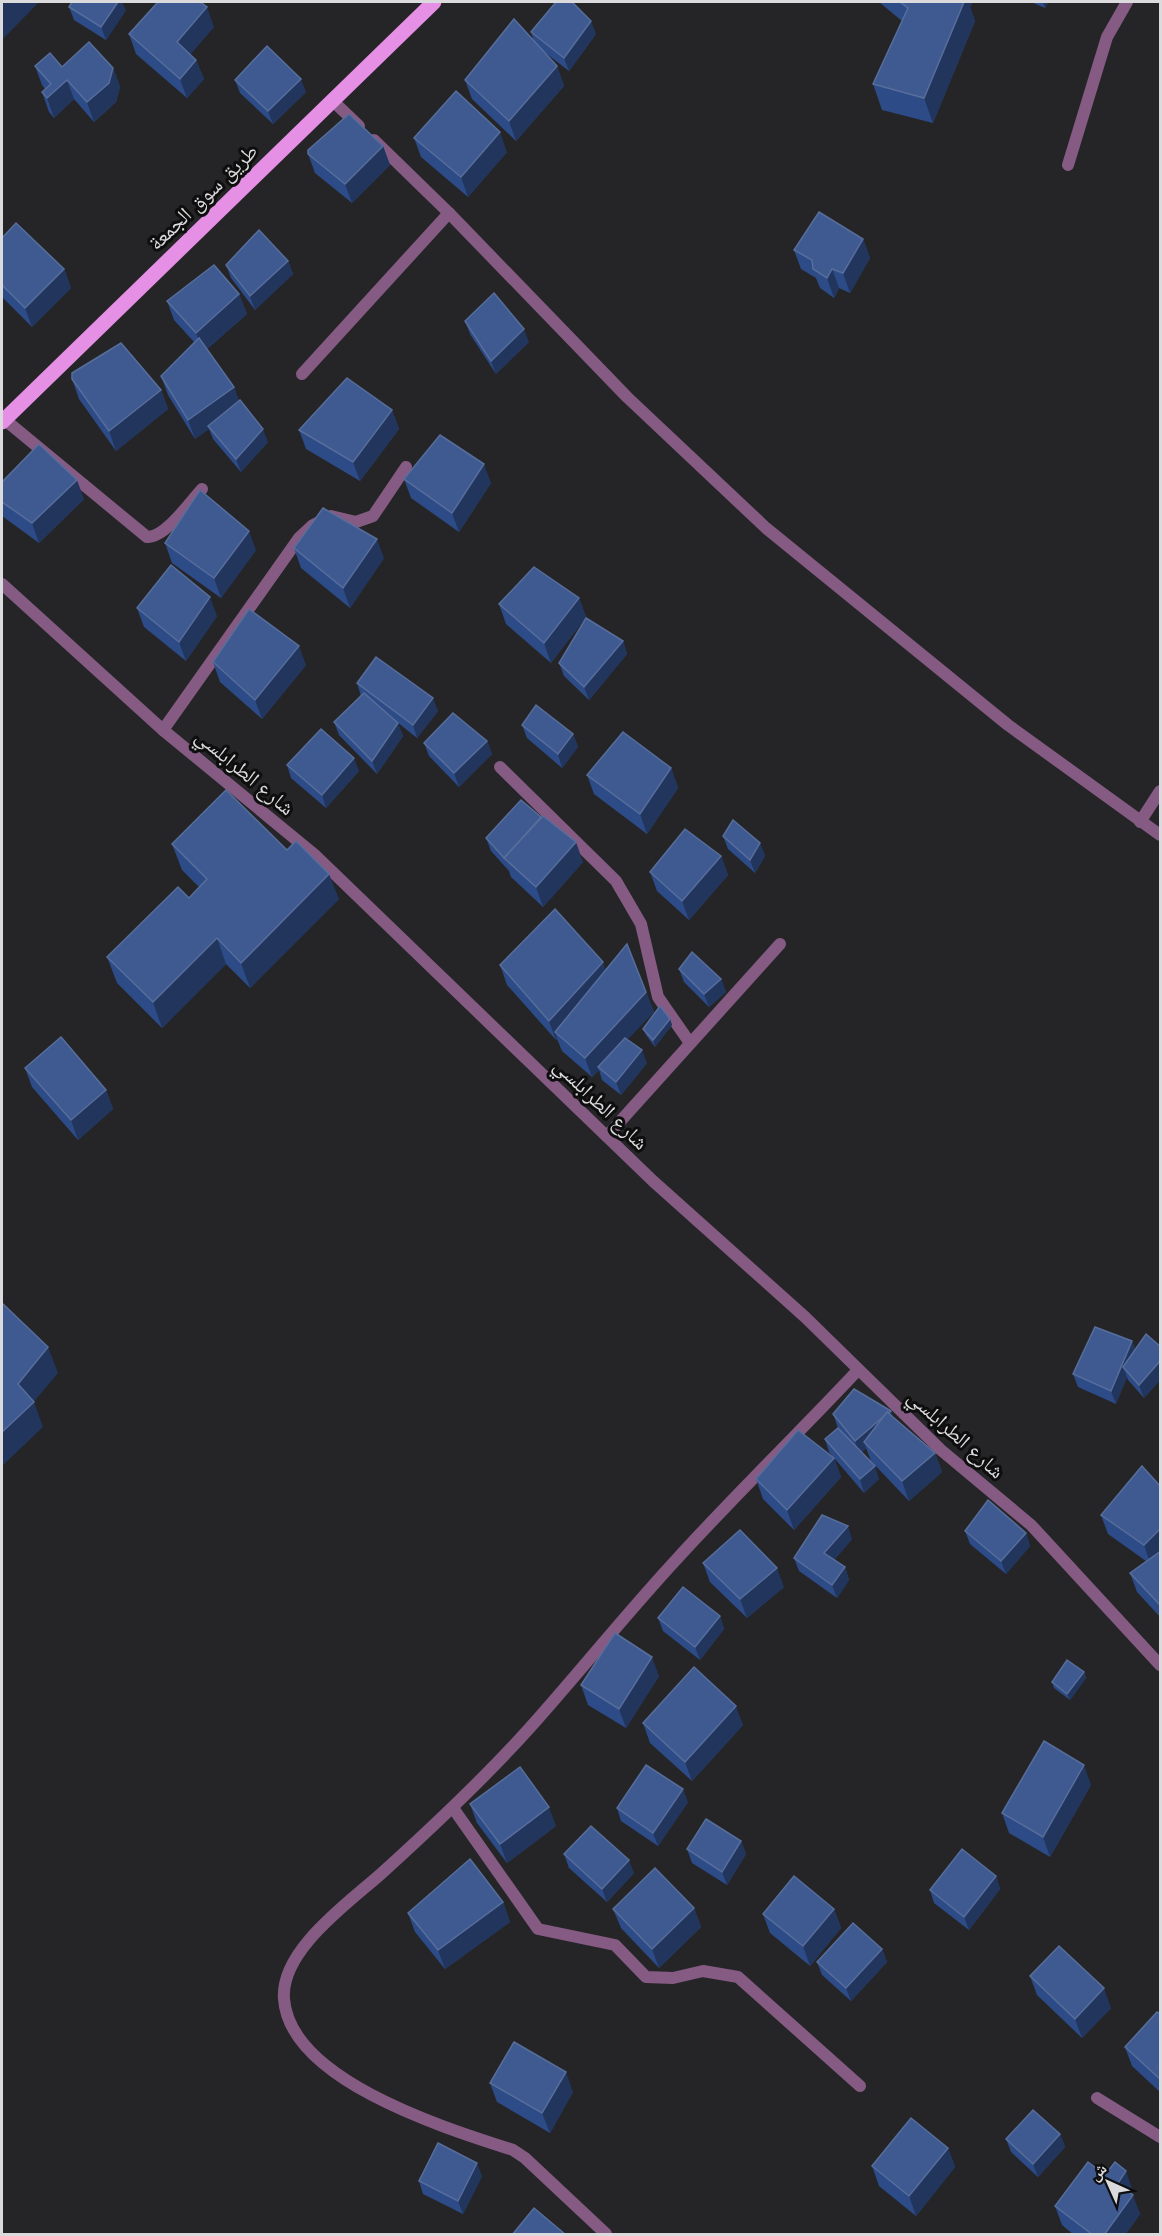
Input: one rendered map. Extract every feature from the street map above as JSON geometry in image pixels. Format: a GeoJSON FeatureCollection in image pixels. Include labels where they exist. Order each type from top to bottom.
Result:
{"type":"FeatureCollection","features":[{"type":"Feature","properties":{"kind":"main road","name":"طريق سوق الجمعة"},"geometry":{"type":"LineString","coordinates":[[3,420],[434,2]]}},
{"type":"Feature","properties":{"kind":"street"},"geometry":{"type":"LineString","coordinates":[[1068,165],[1107,37],[1127,2]]}},
{"type":"Feature","properties":{"kind":"street"},"geometry":{"type":"LineString","coordinates":[[333,101],[449,213],[627,397],[766,528],[1008,725],[1161,835]]}},
{"type":"Feature","properties":{"kind":"street"},"geometry":{"type":"LineString","coordinates":[[302,374],[449,213]]}},
{"type":"Feature","properties":{"kind":"street"},"geometry":{"type":"LineString","coordinates":[[3,420],[147,537],[163,532],[202,489]]}},
{"type":"Feature","properties":{"kind":"street"},"geometry":{"type":"LineString","coordinates":[[163,730],[299,538],[313,525],[331,516],[356,522],[373,516],[406,467]]}},
{"type":"Feature","properties":{"kind":"street","name":"شارع الطرابلسي"},"geometry":{"type":"LineString","coordinates":[[2,584],[163,730],[316,856],[607,1136],[805,1317],[941,1450],[1030,1525],[1161,1665]]}},
{"type":"Feature","properties":{"kind":"street"},"geometry":{"type":"LineString","coordinates":[[500,767],[616,881],[641,924],[658,997],[690,1043]]}},
{"type":"Feature","properties":{"kind":"street"},"geometry":{"type":"LineString","coordinates":[[1140,822],[1161,791]]}},
{"type":"Feature","properties":{"kind":"street"},"geometry":{"type":"LineString","coordinates":[[607,1136],[780,944]]}},
{"type":"Feature","properties":{"kind":"street"},"geometry":{"type":"LineString","coordinates":[[606,2235],[525,2158],[513,2150],[409,2114],[364,2092],[317,2056],[292,2029],[284,2000],[286,1974],[297,1954],[324,1925],[453,1808],[535,1722],[675,1560],[858,1370]]}},
{"type":"Feature","properties":{"kind":"street"},"geometry":{"type":"LineString","coordinates":[[453,1808],[538,1929],[615,1945],[646,1977],[673,1978],[703,1971],[738,1977],[860,2086]]}},
{"type":"Feature","properties":{"kind":"street"},"geometry":{"type":"LineString","coordinates":[[1097,2098],[1161,2137]]}},
{"type":"Feature","properties":{"kind":"building"},"geometry":{"type":"Polygon","coordinates":[[[72,2],[118,2],[101,27],[69,7],[72,2]]]}},
{"type":"Feature","properties":{"kind":"building"},"geometry":{"type":"Polygon","coordinates":[[[158,2],[200,2],[207,7],[177,42],[196,60],[180,79],[129,34],[158,2]]]}},
{"type":"Feature","properties":{"kind":"building"},"geometry":{"type":"Polygon","coordinates":[[[556,2],[572,2],[591,21],[564,58],[531,32],[556,2]]]}},
{"type":"Feature","properties":{"kind":"building"},"geometry":{"type":"Polygon","coordinates":[[[900,2],[964,2],[924,98],[873,84],[908,8],[900,2]]]}},
{"type":"Feature","properties":{"kind":"building"},"geometry":{"type":"Polygon","coordinates":[[[514,19],[557,66],[509,121],[465,80],[514,19]]]}},
{"type":"Feature","properties":{"kind":"building"},"geometry":{"type":"Polygon","coordinates":[[[89,42],[113,68],[109,83],[87,102],[67,80],[47,98],[42,92],[51,84],[35,66],[50,53],[62,67],[89,42]]]}},
{"type":"Feature","properties":{"kind":"building"},"geometry":{"type":"Polygon","coordinates":[[[267,46],[301,79],[268,111],[235,80],[267,46]]]}},
{"type":"Feature","properties":{"kind":"building"},"geometry":{"type":"Polygon","coordinates":[[[456,91],[500,132],[461,177],[414,138],[456,91]]]}},
{"type":"Feature","properties":{"kind":"building"},"geometry":{"type":"Polygon","coordinates":[[[349,114],[383,146],[345,184],[308,154],[308,150],[349,114]]]}},
{"type":"Feature","properties":{"kind":"building"},"geometry":{"type":"Polygon","coordinates":[[[819,212],[863,239],[843,273],[832,269],[827,278],[813,269],[812,260],[794,250],[819,212]]]}},
{"type":"Feature","properties":{"kind":"building"},"geometry":{"type":"Polygon","coordinates":[[[16,223],[64,269],[25,308],[2,285],[2,238],[16,223]]]}},
{"type":"Feature","properties":{"kind":"building"},"geometry":{"type":"Polygon","coordinates":[[[259,230],[288,261],[250,296],[226,265],[259,230]]]}},
{"type":"Feature","properties":{"kind":"building"},"geometry":{"type":"Polygon","coordinates":[[[214,265],[239,294],[196,333],[167,301],[214,265]]]}},
{"type":"Feature","properties":{"kind":"building"},"geometry":{"type":"Polygon","coordinates":[[[494,293],[524,329],[491,361],[465,321],[494,293]]]}},
{"type":"Feature","properties":{"kind":"building"},"geometry":{"type":"Polygon","coordinates":[[[199,338],[234,387],[188,420],[161,376],[199,338]]]}},
{"type":"Feature","properties":{"kind":"building"},"geometry":{"type":"Polygon","coordinates":[[[121,343],[161,390],[109,431],[72,379],[72,373],[121,343]]]}},
{"type":"Feature","properties":{"kind":"building"},"geometry":{"type":"Polygon","coordinates":[[[347,378],[392,410],[353,462],[299,430],[347,378]]]}},
{"type":"Feature","properties":{"kind":"building"},"geometry":{"type":"Polygon","coordinates":[[[240,400],[263,429],[236,459],[208,426],[240,400]]]}},
{"type":"Feature","properties":{"kind":"building"},"geometry":{"type":"Polygon","coordinates":[[[440,435],[484,464],[452,513],[404,479],[440,435]]]}},
{"type":"Feature","properties":{"kind":"building"},"geometry":{"type":"Polygon","coordinates":[[[39,444],[77,480],[32,523],[2,502],[2,482],[39,444]]]}},
{"type":"Feature","properties":{"kind":"building"},"geometry":{"type":"Polygon","coordinates":[[[200,490],[249,531],[214,578],[165,543],[200,490]]]}},
{"type":"Feature","properties":{"kind":"building"},"geometry":{"type":"Polygon","coordinates":[[[323,508],[377,539],[343,588],[294,548],[323,508]]]}},
{"type":"Feature","properties":{"kind":"building"},"geometry":{"type":"Polygon","coordinates":[[[171,565],[210,597],[179,642],[137,608],[171,565]]]}},
{"type":"Feature","properties":{"kind":"building"},"geometry":{"type":"Polygon","coordinates":[[[534,567],[579,598],[544,643],[499,604],[534,567]]]}},
{"type":"Feature","properties":{"kind":"building"},"geometry":{"type":"Polygon","coordinates":[[[249,609],[299,646],[255,700],[213,662],[249,609]]]}},
{"type":"Feature","properties":{"kind":"building"},"geometry":{"type":"Polygon","coordinates":[[[586,618],[623,641],[584,687],[559,663],[586,618]]]}},
{"type":"Feature","properties":{"kind":"building"},"geometry":{"type":"Polygon","coordinates":[[[376,657],[433,698],[413,725],[357,683],[376,657]]]}},
{"type":"Feature","properties":{"kind":"building"},"geometry":{"type":"Polygon","coordinates":[[[364,693],[398,723],[372,761],[334,722],[364,693]]]}},
{"type":"Feature","properties":{"kind":"building"},"geometry":{"type":"Polygon","coordinates":[[[536,705],[573,734],[558,754],[522,725],[536,705]]]}},
{"type":"Feature","properties":{"kind":"building"},"geometry":{"type":"Polygon","coordinates":[[[453,713],[487,741],[454,773],[424,743],[453,713]]]}},
{"type":"Feature","properties":{"kind":"building"},"geometry":{"type":"Polygon","coordinates":[[[321,729],[354,758],[322,795],[287,765],[321,729]]]}},
{"type":"Feature","properties":{"kind":"building"},"geometry":{"type":"Polygon","coordinates":[[[623,732],[671,768],[640,814],[587,775],[623,732]]]}},
{"type":"Feature","properties":{"kind":"building"},"geometry":{"type":"Polygon","coordinates":[[[226,790],[287,850],[296,841],[329,874],[241,963],[217,938],[153,1002],[107,957],[178,887],[189,898],[207,879],[172,844],[226,790]]]}},
{"type":"Feature","properties":{"kind":"building"},"geometry":{"type":"Polygon","coordinates":[[[521,800],[541,817],[504,858],[486,838],[521,800]]]}},
{"type":"Feature","properties":{"kind":"building"},"geometry":{"type":"Polygon","coordinates":[[[543,816],[576,842],[536,887],[504,858],[543,816]]]}},
{"type":"Feature","properties":{"kind":"building"},"geometry":{"type":"Polygon","coordinates":[[[733,820],[760,843],[750,860],[723,836],[733,820]]]}},
{"type":"Feature","properties":{"kind":"building"},"geometry":{"type":"Polygon","coordinates":[[[685,829],[721,856],[682,901],[650,872],[685,829]]]}},
{"type":"Feature","properties":{"kind":"building"},"geometry":{"type":"Polygon","coordinates":[[[555,909],[603,962],[549,1021],[500,965],[555,909]]]}},
{"type":"Feature","properties":{"kind":"building"},"geometry":{"type":"Polygon","coordinates":[[[627,944],[646,992],[585,1058],[555,1032],[627,944]]]}},
{"type":"Feature","properties":{"kind":"building"},"geometry":{"type":"Polygon","coordinates":[[[692,952],[721,979],[704,994],[679,969],[692,952]]]}},
{"type":"Feature","properties":{"kind":"building"},"geometry":{"type":"Polygon","coordinates":[[[660,1006],[670,1019],[653,1040],[643,1029],[660,1006]]]}},
{"type":"Feature","properties":{"kind":"building"},"geometry":{"type":"Polygon","coordinates":[[[61,1037],[106,1090],[71,1120],[25,1068],[61,1037]]]}},
{"type":"Feature","properties":{"kind":"building"},"geometry":{"type":"Polygon","coordinates":[[[625,1038],[642,1050],[616,1082],[598,1067],[625,1038]]]}},
{"type":"Feature","properties":{"kind":"building"},"geometry":{"type":"Polygon","coordinates":[[[2,1303],[48,1347],[18,1384],[34,1402],[2,1432],[2,1303]]]}},
{"type":"Feature","properties":{"kind":"building"},"geometry":{"type":"Polygon","coordinates":[[[1095,1327],[1132,1341],[1111,1391],[1073,1374],[1095,1327]]]}},
{"type":"Feature","properties":{"kind":"building"},"geometry":{"type":"Polygon","coordinates":[[[1146,1334],[1161,1347],[1161,1360],[1139,1385],[1123,1367],[1146,1334]]]}},
{"type":"Feature","properties":{"kind":"building"},"geometry":{"type":"Polygon","coordinates":[[[854,1389],[891,1411],[855,1441],[833,1414],[854,1389]]]}},
{"type":"Feature","properties":{"kind":"building"},"geometry":{"type":"Polygon","coordinates":[[[887,1412],[935,1453],[902,1481],[864,1442],[887,1412]]]}},
{"type":"Feature","properties":{"kind":"building"},"geometry":{"type":"Polygon","coordinates":[[[838,1428],[875,1466],[860,1479],[825,1439],[838,1428]]]}},
{"type":"Feature","properties":{"kind":"building"},"geometry":{"type":"Polygon","coordinates":[[[798,1430],[834,1458],[787,1510],[756,1479],[798,1430]]]}},
{"type":"Feature","properties":{"kind":"building"},"geometry":{"type":"Polygon","coordinates":[[[1142,1466],[1161,1487],[1161,1528],[1144,1545],[1101,1515],[1142,1466]]]}},
{"type":"Feature","properties":{"kind":"building"},"geometry":{"type":"Polygon","coordinates":[[[988,1500],[1026,1533],[1001,1561],[965,1531],[988,1500]]]}},
{"type":"Feature","properties":{"kind":"building"},"geometry":{"type":"Polygon","coordinates":[[[822,1515],[848,1526],[824,1553],[845,1567],[832,1585],[794,1558],[822,1515]]]}},
{"type":"Feature","properties":{"kind":"building"},"geometry":{"type":"Polygon","coordinates":[[[740,1530],[777,1568],[740,1599],[703,1563],[740,1530]]]}},
{"type":"Feature","properties":{"kind":"building"},"geometry":{"type":"Polygon","coordinates":[[[1161,1551],[1161,1606],[1130,1573],[1161,1551]]]}},
{"type":"Feature","properties":{"kind":"building"},"geometry":{"type":"Polygon","coordinates":[[[683,1587],[720,1616],[695,1647],[658,1618],[683,1587]]]}},
{"type":"Feature","properties":{"kind":"building"},"geometry":{"type":"Polygon","coordinates":[[[615,1633],[652,1657],[619,1709],[581,1685],[615,1633]]]}},
{"type":"Feature","properties":{"kind":"building"},"geometry":{"type":"Polygon","coordinates":[[[1067,1660],[1084,1672],[1067,1694],[1052,1682],[1067,1660]]]}},
{"type":"Feature","properties":{"kind":"building"},"geometry":{"type":"Polygon","coordinates":[[[694,1667],[736,1706],[685,1762],[643,1723],[694,1667]]]}},
{"type":"Feature","properties":{"kind":"building"},"geometry":{"type":"Polygon","coordinates":[[[1044,1741],[1084,1765],[1043,1837],[1002,1813],[1044,1741]]]}},
{"type":"Feature","properties":{"kind":"building"},"geometry":{"type":"Polygon","coordinates":[[[646,1765],[683,1789],[653,1833],[617,1808],[646,1765]]]}},
{"type":"Feature","properties":{"kind":"building"},"geometry":{"type":"Polygon","coordinates":[[[520,1767],[549,1807],[500,1844],[470,1804],[520,1767]]]}},
{"type":"Feature","properties":{"kind":"building"},"geometry":{"type":"Polygon","coordinates":[[[706,1819],[741,1841],[722,1872],[687,1849],[706,1819]]]}},
{"type":"Feature","properties":{"kind":"building"},"geometry":{"type":"Polygon","coordinates":[[[591,1826],[629,1860],[602,1889],[564,1854],[591,1826]]]}},
{"type":"Feature","properties":{"kind":"building"},"geometry":{"type":"Polygon","coordinates":[[[962,1849],[996,1876],[964,1917],[930,1890],[962,1849]]]}},
{"type":"Feature","properties":{"kind":"building"},"geometry":{"type":"Polygon","coordinates":[[[470,1859],[503,1902],[438,1950],[408,1913],[470,1859]]]}},
{"type":"Feature","properties":{"kind":"building"},"geometry":{"type":"Polygon","coordinates":[[[655,1868],[694,1908],[652,1949],[613,1909],[655,1868]]]}},
{"type":"Feature","properties":{"kind":"building"},"geometry":{"type":"Polygon","coordinates":[[[794,1876],[834,1909],[803,1946],[763,1914],[794,1876]]]}},
{"type":"Feature","properties":{"kind":"building"},"geometry":{"type":"Polygon","coordinates":[[[853,1923],[882,1949],[846,1988],[817,1962],[853,1923]]]}},
{"type":"Feature","properties":{"kind":"building"},"geometry":{"type":"Polygon","coordinates":[[[1059,1946],[1104,1988],[1075,2019],[1030,1976],[1059,1946]]]}},
{"type":"Feature","properties":{"kind":"building"},"geometry":{"type":"Polygon","coordinates":[[[1157,2012],[1161,2014],[1161,2080],[1125,2047],[1157,2012]]]}},
{"type":"Feature","properties":{"kind":"building"},"geometry":{"type":"Polygon","coordinates":[[[514,2042],[566,2072],[542,2113],[490,2083],[514,2042]]]}},
{"type":"Feature","properties":{"kind":"building"},"geometry":{"type":"Polygon","coordinates":[[[1033,2110],[1060,2134],[1033,2164],[1006,2139],[1033,2110]]]}},
{"type":"Feature","properties":{"kind":"building"},"geometry":{"type":"Polygon","coordinates":[[[911,2118],[948,2148],[909,2196],[872,2166],[911,2118]]]}},
{"type":"Feature","properties":{"kind":"building"},"geometry":{"type":"Polygon","coordinates":[[[438,2143],[477,2163],[458,2201],[419,2181],[438,2143]]]}},
{"type":"Feature","properties":{"kind":"building"},"geometry":{"type":"Polygon","coordinates":[[[1088,2162],[1105,2175],[1115,2162],[1126,2171],[1118,2183],[1133,2195],[1104,2235],[1093,2235],[1055,2206],[1088,2162]]]}},
{"type":"Feature","properties":{"kind":"building"},"geometry":{"type":"Polygon","coordinates":[[[534,2208],[566,2235],[512,2235],[534,2208]]]}}]}
